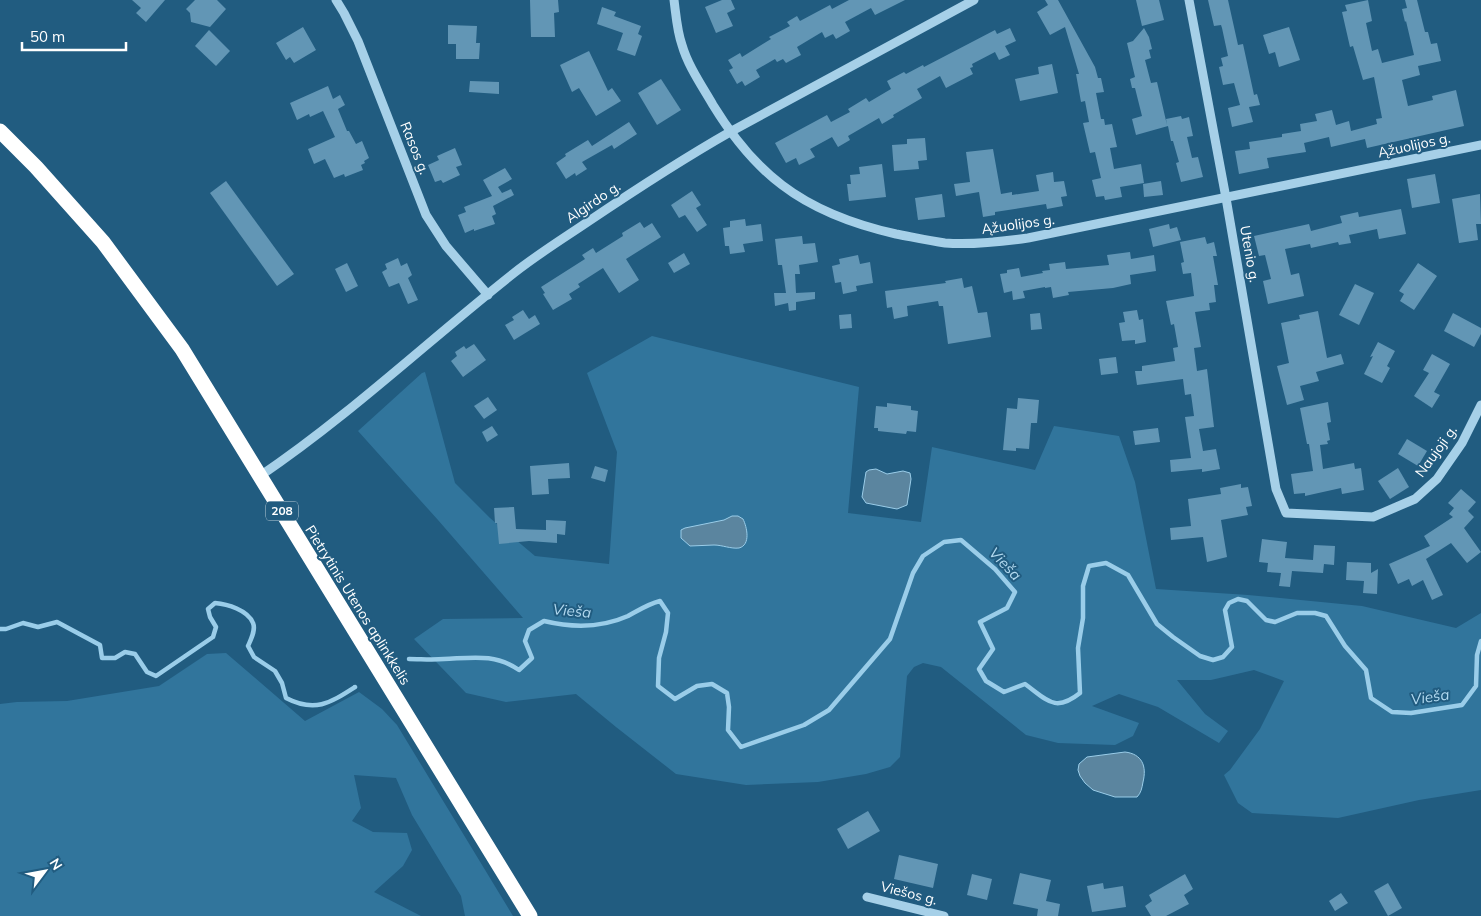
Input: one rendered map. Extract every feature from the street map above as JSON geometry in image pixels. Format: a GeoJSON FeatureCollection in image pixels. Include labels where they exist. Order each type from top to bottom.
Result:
{"type":"FeatureCollection","features":[{"type":"Feature","properties":{"kind":"highway","name":"Pietrytinis Utenos aplinkkelis"},"geometry":{"type":"LineString","coordinates":[[0,132],[36,167],[103,242],[182,349],[530,916]]}},
{"type":"Feature","properties":{"kind":"street","name":"Rasos g."},"geometry":{"type":"LineString","coordinates":[[336,0],[358,41],[426,215],[446,246],[488,295]]}},
{"type":"Feature","properties":{"kind":"street","name":"Ąžuolijos g."},"geometry":{"type":"LineString","coordinates":[[674,0],[681,44],[689,62],[730,132],[756,162],[782,186],[833,215],[862,226],[944,243],[993,243],[1028,238],[1481,145]]}},
{"type":"Feature","properties":{"kind":"street","name":"Algirdo g."},"geometry":{"type":"LineString","coordinates":[[260,476],[304,444],[515,272],[591,220],[690,155],[730,132],[974,0]]}},
{"type":"Feature","properties":{"kind":"street","name":"Utenio g."},"geometry":{"type":"LineString","coordinates":[[1189,0],[1226,198],[1276,490],[1286,512]]}},
{"type":"Feature","properties":{"kind":"street","name":"Naujoji g."},"geometry":{"type":"LineString","coordinates":[[1286,512],[1373,517],[1415,499],[1437,478],[1462,443],[1481,405]]}},
{"type":"Feature","properties":{"kind":"street","name":"Viešos g."},"geometry":{"type":"LineString","coordinates":[[867,897],[944,916]]}},
{"type":"Feature","properties":{"kind":"shaded area"},"geometry":{"type":"Polygon","coordinates":[[[652,336],[859,387],[848,513],[921,522],[932,447],[1035,470],[1054,426],[1119,436],[1135,482],[1156,589],[1248,595],[1362,606],[1456,628],[1481,613],[1481,790],[1419,800],[1338,818],[1252,813],[1238,803],[1224,775],[1230,770],[1260,729],[1284,681],[1254,670],[1211,680],[1177,680],[1205,714],[1228,731],[1219,743],[1158,707],[1119,694],[1092,706],[1139,723],[1133,736],[1115,745],[1058,743],[1026,735],[941,667],[923,663],[914,667],[907,676],[900,757],[890,767],[866,774],[818,782],[746,785],[676,774],[576,694],[506,702],[466,693],[414,639],[443,619],[523,618],[358,431],[425,372],[455,483],[490,518],[535,556],[609,564],[617,452],[587,373],[652,336]]]}},
{"type":"Feature","properties":{"kind":"shaded area"},"geometry":{"type":"Polygon","coordinates":[[[876,469],[887,474],[903,471],[910,473],[911,479],[907,505],[897,509],[866,503],[862,497],[866,472],[876,469]]]}},
{"type":"Feature","properties":{"kind":"shaded area"},"geometry":{"type":"Polygon","coordinates":[[[732,516],[738,516],[743,519],[746,526],[747,540],[739,548],[714,545],[690,546],[681,538],[681,530],[685,528],[724,520],[732,516]]]}},
{"type":"Feature","properties":{"kind":"shaded area"},"geometry":{"type":"Polygon","coordinates":[[[226,653],[305,721],[359,692],[382,709],[397,725],[513,916],[465,916],[461,896],[412,815],[396,778],[354,775],[361,808],[352,821],[373,832],[407,833],[412,850],[403,866],[374,892],[421,916],[0,916],[0,704],[67,701],[159,686],[207,654],[226,653]]]}},
{"type":"Feature","properties":{"kind":"shaded area"},"geometry":{"type":"Polygon","coordinates":[[[1125,752],[1136,755],[1144,766],[1142,786],[1137,797],[1115,797],[1093,790],[1080,776],[1079,764],[1087,757],[1125,752]]]}},
{"type":"Feature","properties":{"kind":"building"},"geometry":{"type":"Polygon","coordinates":[[[132,0],[165,0],[146,22],[136,13],[141,8],[132,0]]]}},
{"type":"Feature","properties":{"kind":"building"},"geometry":{"type":"Polygon","coordinates":[[[195,0],[217,0],[226,9],[210,27],[191,22],[190,13],[186,9],[195,0]]]}},
{"type":"Feature","properties":{"kind":"building"},"geometry":{"type":"Polygon","coordinates":[[[530,0],[558,0],[559,12],[554,13],[555,37],[531,37],[530,0]]]}},
{"type":"Feature","properties":{"kind":"building"},"geometry":{"type":"Polygon","coordinates":[[[722,0],[731,0],[735,9],[727,13],[733,26],[716,33],[705,7],[722,0]]]}},
{"type":"Feature","properties":{"kind":"building"},"geometry":{"type":"Polygon","coordinates":[[[849,0],[905,0],[875,15],[871,8],[845,22],[850,31],[836,39],[833,34],[825,38],[822,32],[797,47],[801,55],[786,63],[783,59],[777,62],[775,59],[756,70],[760,77],[745,86],[742,81],[737,84],[729,70],[733,68],[728,60],[740,53],[742,57],[771,39],[769,37],[790,26],[787,22],[797,16],[800,21],[830,5],[832,9],[849,0]]]}},
{"type":"Feature","properties":{"kind":"building"},"geometry":{"type":"Polygon","coordinates":[[[1045,0],[1058,0],[1095,67],[1098,78],[1101,78],[1104,92],[1096,93],[1101,119],[1104,119],[1105,125],[1112,124],[1117,147],[1110,148],[1114,169],[1141,164],[1144,183],[1120,187],[1122,197],[1105,200],[1104,196],[1096,197],[1092,180],[1101,178],[1095,152],[1090,153],[1083,123],[1089,122],[1085,101],[1081,102],[1076,74],[1079,74],[1065,27],[1050,35],[1037,12],[1048,5],[1045,0]]]}},
{"type":"Feature","properties":{"kind":"building"},"geometry":{"type":"Polygon","coordinates":[[[1136,0],[1159,0],[1164,20],[1142,26],[1136,0]]]}},
{"type":"Feature","properties":{"kind":"building"},"geometry":{"type":"Polygon","coordinates":[[[1208,0],[1228,0],[1238,45],[1243,44],[1254,95],[1257,94],[1260,105],[1249,107],[1253,122],[1232,127],[1228,108],[1240,105],[1234,83],[1223,85],[1219,67],[1223,66],[1221,58],[1228,56],[1221,25],[1214,26],[1208,0]]]}},
{"type":"Feature","properties":{"kind":"building"},"geometry":{"type":"Polygon","coordinates":[[[1368,0],[1372,21],[1366,23],[1372,51],[1378,49],[1382,63],[1414,55],[1402,9],[1407,8],[1405,0],[1417,0],[1425,32],[1428,32],[1431,44],[1437,43],[1441,61],[1418,66],[1420,75],[1402,80],[1408,106],[1433,100],[1432,96],[1456,90],[1464,126],[1367,148],[1365,139],[1331,147],[1329,137],[1304,143],[1306,152],[1267,158],[1269,168],[1239,174],[1235,151],[1250,149],[1249,142],[1282,137],[1282,134],[1301,131],[1300,124],[1317,121],[1315,114],[1332,110],[1336,125],[1349,121],[1351,131],[1377,124],[1376,119],[1382,118],[1374,77],[1363,80],[1353,46],[1350,47],[1342,12],[1347,11],[1345,5],[1368,0]]]}},
{"type":"Feature","properties":{"kind":"building"},"geometry":{"type":"Polygon","coordinates":[[[602,7],[616,12],[614,16],[641,26],[638,34],[642,36],[635,56],[617,50],[623,33],[597,24],[602,7]]]}},
{"type":"Feature","properties":{"kind":"building"},"geometry":{"type":"Polygon","coordinates":[[[448,25],[477,26],[476,43],[480,43],[479,59],[456,59],[456,44],[448,44],[448,25]]]}},
{"type":"Feature","properties":{"kind":"building"},"geometry":{"type":"Polygon","coordinates":[[[303,27],[316,50],[294,63],[290,57],[286,60],[276,43],[303,27]]]}},
{"type":"Feature","properties":{"kind":"building"},"geometry":{"type":"Polygon","coordinates":[[[1289,27],[1300,60],[1279,67],[1275,52],[1269,54],[1263,35],[1289,27]]]}},
{"type":"Feature","properties":{"kind":"building"},"geometry":{"type":"Polygon","coordinates":[[[1010,28],[1016,41],[1005,46],[1010,55],[999,60],[995,52],[972,64],[973,67],[970,68],[973,74],[946,88],[940,76],[917,89],[922,98],[893,115],[894,117],[882,124],[879,118],[848,136],[850,140],[838,147],[832,137],[810,149],[815,157],[799,165],[796,158],[786,163],[775,143],[827,115],[831,122],[850,112],[848,109],[866,98],[869,102],[891,89],[887,81],[904,72],[906,74],[923,65],[924,67],[995,30],[997,34],[1010,28]]]}},
{"type":"Feature","properties":{"kind":"building"},"geometry":{"type":"Polygon","coordinates":[[[1144,28],[1152,49],[1149,50],[1151,58],[1145,60],[1151,83],[1157,82],[1167,125],[1166,119],[1181,116],[1182,119],[1189,117],[1193,136],[1187,137],[1192,158],[1198,157],[1203,177],[1181,182],[1176,163],[1179,162],[1173,141],[1171,141],[1168,126],[1136,135],[1132,119],[1142,116],[1135,88],[1132,88],[1130,79],[1135,77],[1127,43],[1133,41],[1144,28]]]}},
{"type":"Feature","properties":{"kind":"building"},"geometry":{"type":"Polygon","coordinates":[[[209,30],[230,51],[216,66],[195,46],[209,30]]]}},
{"type":"Feature","properties":{"kind":"building"},"geometry":{"type":"Polygon","coordinates":[[[589,51],[608,91],[612,88],[621,101],[596,116],[579,88],[572,92],[560,65],[589,51]]]}},
{"type":"Feature","properties":{"kind":"building"},"geometry":{"type":"Polygon","coordinates":[[[1052,64],[1058,93],[1020,101],[1015,79],[1039,74],[1038,67],[1052,64]]]}},
{"type":"Feature","properties":{"kind":"building"},"geometry":{"type":"Polygon","coordinates":[[[661,79],[681,110],[657,125],[638,93],[661,79]]]}},
{"type":"Feature","properties":{"kind":"building"},"geometry":{"type":"Polygon","coordinates":[[[470,81],[499,82],[499,94],[469,92],[470,81]]]}},
{"type":"Feature","properties":{"kind":"building"},"geometry":{"type":"Polygon","coordinates":[[[328,86],[333,99],[340,95],[345,105],[338,109],[347,131],[349,131],[356,144],[362,141],[369,158],[361,165],[363,170],[345,177],[344,174],[334,178],[325,159],[314,164],[308,149],[335,137],[323,111],[310,117],[309,114],[297,120],[290,103],[328,86]]]}},
{"type":"Feature","properties":{"kind":"building"},"geometry":{"type":"Polygon","coordinates":[[[629,122],[637,134],[614,149],[612,145],[582,162],[587,169],[576,176],[575,173],[566,179],[556,163],[566,156],[565,154],[588,140],[592,146],[629,122]]]}},
{"type":"Feature","properties":{"kind":"building"},"geometry":{"type":"Polygon","coordinates":[[[925,138],[927,160],[918,161],[919,169],[894,171],[892,145],[907,144],[907,139],[925,138]]]}},
{"type":"Feature","properties":{"kind":"building"},"geometry":{"type":"Polygon","coordinates":[[[455,148],[462,165],[456,167],[460,175],[443,183],[441,180],[435,182],[428,165],[439,160],[437,156],[455,148]]]}},
{"type":"Feature","properties":{"kind":"building"},"geometry":{"type":"Polygon","coordinates":[[[993,149],[1001,194],[1012,192],[1012,195],[1039,191],[1036,175],[1053,172],[1054,182],[1064,181],[1067,196],[1061,197],[1063,206],[1047,209],[1046,204],[995,212],[995,215],[983,217],[979,192],[956,196],[954,184],[970,182],[966,152],[993,149]]]}},
{"type":"Feature","properties":{"kind":"building"},"geometry":{"type":"Polygon","coordinates":[[[882,164],[886,197],[849,201],[847,184],[851,184],[850,175],[860,174],[859,167],[882,164]]]}},
{"type":"Feature","properties":{"kind":"building"},"geometry":{"type":"Polygon","coordinates":[[[505,168],[512,179],[498,187],[502,193],[511,189],[514,195],[493,206],[496,214],[492,216],[495,224],[465,233],[458,215],[466,212],[464,207],[492,196],[483,180],[505,168]]]}},
{"type":"Feature","properties":{"kind":"building"},"geometry":{"type":"Polygon","coordinates":[[[1435,174],[1440,203],[1412,208],[1407,179],[1435,174]]]}},
{"type":"Feature","properties":{"kind":"building"},"geometry":{"type":"Polygon","coordinates":[[[226,181],[294,274],[277,286],[210,193],[226,181]]]}},
{"type":"Feature","properties":{"kind":"building"},"geometry":{"type":"Polygon","coordinates":[[[1161,181],[1163,195],[1144,197],[1143,184],[1161,181]]]}},
{"type":"Feature","properties":{"kind":"building"},"geometry":{"type":"Polygon","coordinates":[[[692,191],[701,205],[696,208],[707,225],[697,232],[685,215],[679,218],[671,205],[692,191]]]}},
{"type":"Feature","properties":{"kind":"building"},"geometry":{"type":"Polygon","coordinates":[[[942,194],[945,217],[918,220],[915,198],[942,194]]]}},
{"type":"Feature","properties":{"kind":"building"},"geometry":{"type":"Polygon","coordinates":[[[1480,194],[1481,224],[1476,224],[1478,240],[1459,243],[1452,199],[1480,194]]]}},
{"type":"Feature","properties":{"kind":"building"},"geometry":{"type":"Polygon","coordinates":[[[1401,209],[1406,234],[1379,239],[1377,229],[1349,235],[1351,243],[1339,245],[1338,242],[1311,248],[1310,244],[1285,249],[1291,275],[1299,273],[1304,296],[1268,304],[1263,281],[1271,279],[1265,255],[1259,256],[1254,236],[1309,224],[1311,231],[1342,223],[1340,216],[1358,212],[1359,217],[1401,209]]]}},
{"type":"Feature","properties":{"kind":"building"},"geometry":{"type":"Polygon","coordinates":[[[745,219],[746,226],[761,224],[763,241],[743,244],[745,252],[730,254],[729,246],[725,246],[723,228],[730,227],[730,221],[745,219]]]}},
{"type":"Feature","properties":{"kind":"building"},"geometry":{"type":"Polygon","coordinates":[[[640,222],[644,228],[652,223],[661,237],[626,259],[639,280],[619,293],[603,268],[578,284],[580,287],[569,294],[572,299],[553,310],[541,287],[585,259],[582,255],[593,248],[596,253],[623,236],[622,233],[640,222]]]}},
{"type":"Feature","properties":{"kind":"building"},"geometry":{"type":"Polygon","coordinates":[[[1169,224],[1170,229],[1177,227],[1181,240],[1153,247],[1149,229],[1169,224]]]}},
{"type":"Feature","properties":{"kind":"building"},"geometry":{"type":"Polygon","coordinates":[[[802,236],[803,244],[815,243],[818,262],[799,265],[800,274],[795,274],[796,293],[815,292],[815,299],[796,302],[796,310],[789,311],[788,303],[775,306],[774,293],[786,293],[782,265],[778,265],[775,239],[802,236]]]}},
{"type":"Feature","properties":{"kind":"building"},"geometry":{"type":"Polygon","coordinates":[[[1205,237],[1207,244],[1214,242],[1217,256],[1213,256],[1218,285],[1214,285],[1216,302],[1209,303],[1210,310],[1195,312],[1201,347],[1194,348],[1197,371],[1207,369],[1214,427],[1199,429],[1203,451],[1216,449],[1220,469],[1202,472],[1202,469],[1171,472],[1170,460],[1191,458],[1185,417],[1194,416],[1191,394],[1185,395],[1183,379],[1137,385],[1135,371],[1142,371],[1142,366],[1175,361],[1173,348],[1178,347],[1174,324],[1171,325],[1166,301],[1194,296],[1191,273],[1183,274],[1181,263],[1184,262],[1180,242],[1205,237]]]}},
{"type":"Feature","properties":{"kind":"building"},"geometry":{"type":"Polygon","coordinates":[[[1130,252],[1131,259],[1154,255],[1156,271],[1130,275],[1131,284],[1113,288],[1068,292],[1069,295],[1053,298],[1051,287],[1023,291],[1025,298],[1013,300],[1012,291],[1004,293],[1000,274],[1007,273],[1007,270],[1019,268],[1021,277],[1050,270],[1049,264],[1065,262],[1066,269],[1109,265],[1107,255],[1130,252]]]}},
{"type":"Feature","properties":{"kind":"building"},"geometry":{"type":"Polygon","coordinates":[[[684,253],[690,264],[674,273],[668,263],[684,253]]]}},
{"type":"Feature","properties":{"kind":"building"},"geometry":{"type":"Polygon","coordinates":[[[858,255],[860,264],[870,262],[873,283],[856,286],[857,291],[843,294],[841,282],[835,283],[832,266],[840,264],[839,259],[858,255]]]}},
{"type":"Feature","properties":{"kind":"building"},"geometry":{"type":"Polygon","coordinates":[[[398,258],[401,266],[407,263],[412,275],[408,278],[418,300],[408,304],[399,283],[389,287],[382,272],[387,269],[385,264],[398,258]]]}},
{"type":"Feature","properties":{"kind":"building"},"geometry":{"type":"Polygon","coordinates":[[[347,263],[358,286],[346,292],[335,269],[347,263]]]}},
{"type":"Feature","properties":{"kind":"building"},"geometry":{"type":"Polygon","coordinates":[[[1418,263],[1437,276],[1414,310],[1400,301],[1404,294],[1399,291],[1418,263]]]}},
{"type":"Feature","properties":{"kind":"building"},"geometry":{"type":"Polygon","coordinates":[[[962,278],[964,288],[972,286],[978,313],[987,312],[991,337],[948,344],[943,306],[939,306],[938,301],[907,306],[908,316],[894,319],[892,307],[887,308],[885,291],[946,283],[945,281],[962,278]]]}},
{"type":"Feature","properties":{"kind":"building"},"geometry":{"type":"Polygon","coordinates":[[[1355,284],[1374,293],[1359,325],[1339,315],[1355,284]]]}},
{"type":"Feature","properties":{"kind":"building"},"geometry":{"type":"Polygon","coordinates":[[[523,310],[529,319],[535,315],[540,324],[514,340],[505,325],[514,320],[512,317],[523,310]]]}},
{"type":"Feature","properties":{"kind":"building"},"geometry":{"type":"Polygon","coordinates":[[[1137,310],[1139,320],[1143,319],[1146,342],[1135,344],[1135,340],[1122,341],[1119,323],[1125,322],[1123,312],[1137,310]]]}},
{"type":"Feature","properties":{"kind":"building"},"geometry":{"type":"Polygon","coordinates":[[[1318,311],[1327,358],[1341,354],[1344,364],[1316,372],[1319,381],[1300,386],[1304,400],[1287,405],[1277,366],[1289,363],[1281,323],[1300,319],[1299,315],[1318,311]]]}},
{"type":"Feature","properties":{"kind":"building"},"geometry":{"type":"Polygon","coordinates":[[[1040,313],[1042,329],[1031,330],[1030,314],[1040,313]]]}},
{"type":"Feature","properties":{"kind":"building"},"geometry":{"type":"Polygon","coordinates":[[[1453,313],[1481,328],[1481,334],[1474,347],[1444,331],[1453,313]]]}},
{"type":"Feature","properties":{"kind":"building"},"geometry":{"type":"Polygon","coordinates":[[[851,314],[852,328],[840,329],[839,315],[851,314]]]}},
{"type":"Feature","properties":{"kind":"building"},"geometry":{"type":"Polygon","coordinates":[[[1378,342],[1395,351],[1387,366],[1390,368],[1382,383],[1364,374],[1378,342]]]}},
{"type":"Feature","properties":{"kind":"building"},"geometry":{"type":"Polygon","coordinates":[[[474,344],[486,360],[463,377],[451,361],[457,356],[455,352],[464,346],[466,349],[474,344]]]}},
{"type":"Feature","properties":{"kind":"building"},"geometry":{"type":"Polygon","coordinates":[[[1432,354],[1450,364],[1434,392],[1440,395],[1432,408],[1414,396],[1429,373],[1423,370],[1432,354]]]}},
{"type":"Feature","properties":{"kind":"building"},"geometry":{"type":"Polygon","coordinates":[[[1116,357],[1118,373],[1101,375],[1099,359],[1116,357]]]}},
{"type":"Feature","properties":{"kind":"building"},"geometry":{"type":"Polygon","coordinates":[[[488,397],[497,410],[484,419],[474,406],[488,397]]]}},
{"type":"Feature","properties":{"kind":"building"},"geometry":{"type":"Polygon","coordinates":[[[1018,398],[1039,400],[1037,423],[1031,423],[1029,449],[1003,450],[1007,408],[1017,409],[1018,398]]]}},
{"type":"Feature","properties":{"kind":"building"},"geometry":{"type":"Polygon","coordinates":[[[1328,402],[1331,422],[1327,423],[1330,440],[1327,441],[1328,444],[1320,445],[1323,469],[1354,463],[1355,469],[1361,468],[1364,490],[1342,494],[1341,488],[1305,496],[1305,493],[1294,494],[1291,474],[1313,471],[1309,444],[1307,444],[1300,408],[1328,402]]]}},
{"type":"Feature","properties":{"kind":"building"},"geometry":{"type":"Polygon","coordinates":[[[887,403],[911,406],[911,410],[918,411],[916,432],[907,431],[906,434],[878,431],[878,428],[874,428],[876,406],[887,407],[887,403]]]}},
{"type":"Feature","properties":{"kind":"building"},"geometry":{"type":"Polygon","coordinates":[[[492,426],[498,435],[487,442],[482,432],[492,426]]]}},
{"type":"Feature","properties":{"kind":"building"},"geometry":{"type":"Polygon","coordinates":[[[1158,428],[1160,442],[1135,445],[1133,431],[1158,428]]]}},
{"type":"Feature","properties":{"kind":"building"},"geometry":{"type":"Polygon","coordinates":[[[1407,439],[1427,451],[1418,466],[1398,454],[1407,439]]]}},
{"type":"Feature","properties":{"kind":"building"},"geometry":{"type":"Polygon","coordinates":[[[569,463],[570,478],[548,479],[549,494],[532,495],[530,466],[569,463]]]}},
{"type":"Feature","properties":{"kind":"building"},"geometry":{"type":"Polygon","coordinates":[[[595,466],[608,470],[605,482],[591,478],[595,466]]]}},
{"type":"Feature","properties":{"kind":"building"},"geometry":{"type":"Polygon","coordinates":[[[1398,468],[1409,487],[1390,499],[1378,481],[1398,468]]]}},
{"type":"Feature","properties":{"kind":"building"},"geometry":{"type":"Polygon","coordinates":[[[1241,484],[1241,488],[1248,487],[1252,506],[1246,507],[1248,515],[1221,520],[1227,557],[1207,562],[1203,537],[1171,540],[1170,528],[1191,526],[1188,499],[1221,494],[1220,488],[1241,484]]]}},
{"type":"Feature","properties":{"kind":"building"},"geometry":{"type":"Polygon","coordinates":[[[1461,489],[1476,502],[1468,511],[1474,517],[1464,528],[1481,552],[1467,563],[1451,543],[1426,559],[1443,595],[1432,600],[1423,580],[1412,586],[1409,579],[1398,584],[1389,564],[1430,546],[1424,536],[1453,517],[1449,514],[1454,508],[1448,503],[1461,489]]]}},
{"type":"Feature","properties":{"kind":"building"},"geometry":{"type":"Polygon","coordinates":[[[514,507],[516,529],[546,530],[546,520],[566,521],[565,535],[557,534],[557,543],[529,541],[499,544],[494,508],[514,507]]]}},
{"type":"Feature","properties":{"kind":"building"},"geometry":{"type":"Polygon","coordinates":[[[1262,539],[1287,542],[1285,558],[1313,560],[1314,545],[1335,546],[1334,565],[1324,564],[1323,573],[1292,571],[1290,587],[1279,586],[1281,573],[1267,572],[1268,563],[1259,562],[1262,539]]]}},
{"type":"Feature","properties":{"kind":"building"},"geometry":{"type":"Polygon","coordinates":[[[1347,562],[1371,563],[1371,573],[1378,569],[1377,594],[1363,593],[1364,581],[1346,580],[1347,562]]]}},
{"type":"Feature","properties":{"kind":"building"},"geometry":{"type":"Polygon","coordinates":[[[868,811],[880,831],[848,849],[837,829],[868,811]]]}},
{"type":"Feature","properties":{"kind":"building"},"geometry":{"type":"Polygon","coordinates":[[[899,855],[938,864],[933,888],[894,879],[899,855]]]}},
{"type":"Feature","properties":{"kind":"building"},"geometry":{"type":"Polygon","coordinates":[[[1020,873],[1051,880],[1046,901],[1060,904],[1058,916],[1037,916],[1038,909],[1013,904],[1020,873]]]}},
{"type":"Feature","properties":{"kind":"building"},"geometry":{"type":"Polygon","coordinates":[[[972,874],[992,879],[987,900],[967,895],[972,874]]]}},
{"type":"Feature","properties":{"kind":"building"},"geometry":{"type":"Polygon","coordinates":[[[1185,874],[1193,889],[1184,895],[1189,904],[1166,916],[1151,916],[1145,906],[1152,901],[1149,895],[1185,874]]]}},
{"type":"Feature","properties":{"kind":"building"},"geometry":{"type":"Polygon","coordinates":[[[1103,883],[1104,889],[1123,886],[1126,907],[1092,912],[1087,886],[1103,883]]]}},
{"type":"Feature","properties":{"kind":"building"},"geometry":{"type":"Polygon","coordinates":[[[1388,883],[1402,908],[1388,916],[1374,891],[1388,883]]]}},
{"type":"Feature","properties":{"kind":"building"},"geometry":{"type":"Polygon","coordinates":[[[1341,893],[1348,903],[1335,911],[1329,901],[1341,893]]]}},
{"type":"Feature","properties":{"kind":"waterway","name":"Vieša"},"geometry":{"type":"LineString","coordinates":[[409,659],[483,658],[501,661],[519,670],[532,658],[525,641],[529,630],[544,621],[576,626],[597,625],[618,620],[660,601],[668,613],[666,632],[659,658],[658,686],[675,699],[697,686],[712,684],[727,693],[729,707],[728,730],[741,747],[804,725],[829,710],[890,639],[913,573],[923,556],[944,542],[961,540],[995,569],[1015,592],[1007,608],[980,622],[993,649],[979,669],[986,681],[1004,692],[1025,684],[1051,702],[1064,702],[1080,693],[1078,648],[1083,618],[1083,586],[1089,566],[1106,563],[1128,575],[1157,624],[1200,656],[1213,660],[1223,657],[1232,647],[1225,610],[1229,603],[1238,599],[1247,601],[1266,620],[1275,622],[1297,613],[1315,613],[1326,616],[1345,646],[1366,670],[1371,698],[1392,712],[1411,713],[1462,705],[1476,686],[1477,655],[1481,641]]}},
{"type":"Feature","properties":{"kind":"waterway","name":"Vieša"},"geometry":{"type":"LineString","coordinates":[[0,629],[6,629],[23,623],[38,627],[57,622],[100,645],[102,658],[115,658],[125,652],[135,654],[147,672],[156,676],[213,637],[216,627],[208,609],[215,603],[237,608],[250,618],[254,629],[248,646],[254,657],[275,671],[282,683],[286,698],[306,705],[322,704],[338,698],[355,687]]}}]}
